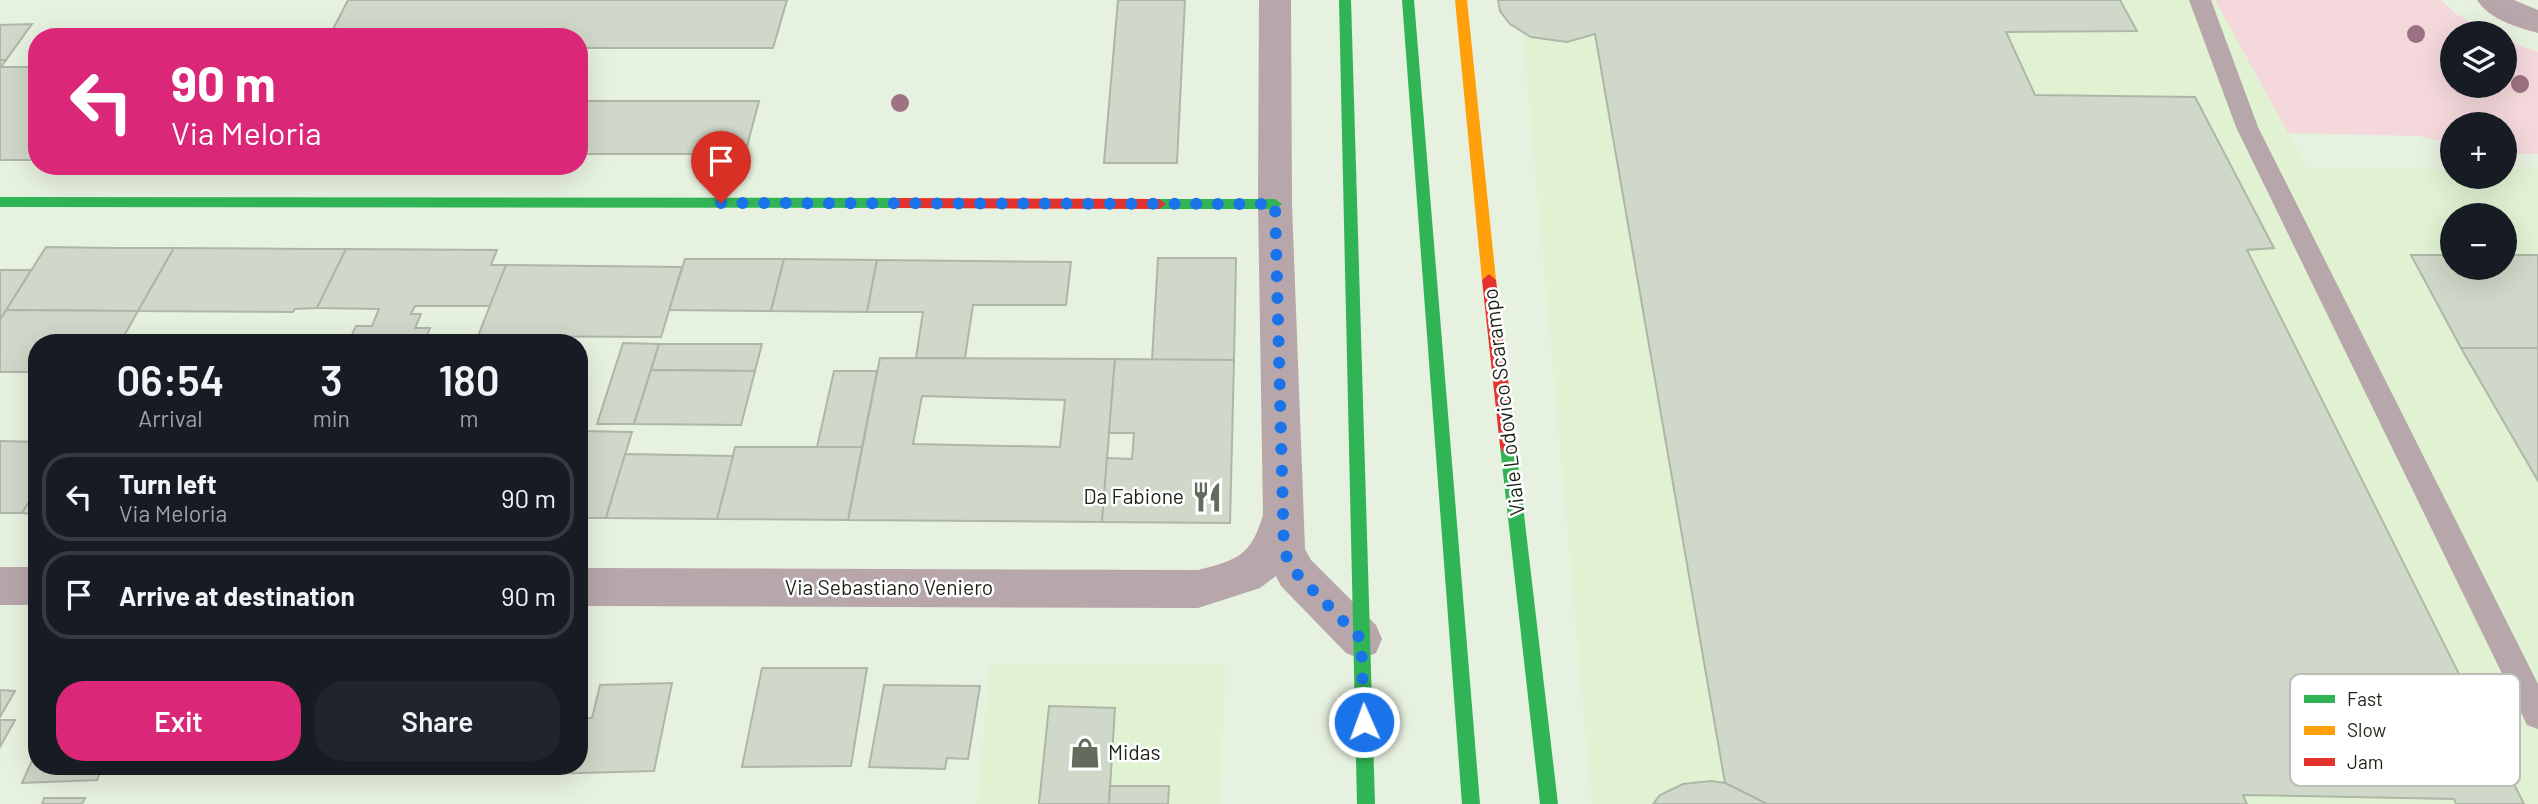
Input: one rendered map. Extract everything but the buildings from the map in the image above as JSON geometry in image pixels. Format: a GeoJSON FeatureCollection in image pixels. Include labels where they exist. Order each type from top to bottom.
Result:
{"type":"FeatureCollection","features":[{"type":"Feature","properties":{"kind":"street"},"geometry":{"type":"LineString","coordinates":[[1275,0],[1275,204],[1284,552],[1296,573],[1361,639]]}},
{"type":"Feature","properties":{"kind":"street"},"geometry":{"type":"LineString","coordinates":[[1345,0],[1366,804]]}},
{"type":"Feature","properties":{"kind":"street"},"geometry":{"type":"LineString","coordinates":[[1408,0],[1471,804]]}},
{"type":"Feature","properties":{"kind":"street","name":"Viale Lodovico Scarampo"},"geometry":{"type":"LineString","coordinates":[[1461,0],[1483,225],[1549,804]]}},
{"type":"Feature","properties":{"kind":"street"},"geometry":{"type":"LineString","coordinates":[[2493,0],[2507,10],[2538,22]]}},
{"type":"Feature","properties":{"kind":"street"},"geometry":{"type":"LineString","coordinates":[[0,202],[1275,204]]}},
{"type":"Feature","properties":{"kind":"street","name":"Via Sebastiano Veniero"},"geometry":{"type":"LineString","coordinates":[[588,587],[1198,589],[1256,571],[1276,543],[1283,515]]}},
{"type":"Feature","properties":{"kind":"street"},"geometry":{"type":"LineString","coordinates":[[0,586],[28,586]]}},
{"type":"Feature","properties":{"kind":"lane"},"geometry":{"type":"LineString","coordinates":[[2200,0],[2247,127],[2518,674]]}},
{"type":"Feature","properties":{"kind":"lane"},"geometry":{"type":"LineString","coordinates":[[2520,679],[2538,715]]}},
{"type":"Feature","properties":{"kind":"shaded area"},"geometry":{"type":"Polygon","coordinates":[[[1520,0],[2215,0],[2308,168],[2440,169],[2440,189],[2517,189],[2517,169],[2538,169],[2538,804],[1592,804],[1520,0]]]}},
{"type":"Feature","properties":{"kind":"shaded area"},"geometry":{"type":"Polygon","coordinates":[[[2215,0],[2441,0],[2468,21],[2440,21],[2440,98],[2517,98],[2517,45],[2538,52],[2538,154],[2517,154],[2517,112],[2440,112],[2440,140],[2419,136],[2288,133],[2215,0]]]}},
{"type":"Feature","properties":{"kind":"shaded area"},"geometry":{"type":"Polygon","coordinates":[[[990,665],[1226,665],[1219,804],[977,804],[990,665]]]}},
{"type":"Feature","properties":{"kind":"traffic: fast"},"geometry":{"type":"LineString","coordinates":[[1345,0],[1366,804]]}},
{"type":"Feature","properties":{"kind":"traffic: fast"},"geometry":{"type":"LineString","coordinates":[[1408,0],[1471,804]]}},
{"type":"Feature","properties":{"kind":"traffic: fast"},"geometry":{"type":"LineString","coordinates":[[0,202],[899,203]]}},
{"type":"Feature","properties":{"kind":"traffic: fast"},"geometry":{"type":"LineString","coordinates":[[1159,204],[1275,204]]}},
{"type":"Feature","properties":{"kind":"traffic: fast"},"geometry":{"type":"LineString","coordinates":[[1508,446],[1549,804]]}},
{"type":"Feature","properties":{"kind":"traffic: slow"},"geometry":{"type":"LineString","coordinates":[[1461,0],[1489,280]]}},
{"type":"Feature","properties":{"kind":"traffic: jam"},"geometry":{"type":"LineString","coordinates":[[899,203],[1159,204]]}},
{"type":"Feature","properties":{"kind":"traffic: jam"},"geometry":{"type":"LineString","coordinates":[[1489,280],[1508,446]]}},
{"type":"Feature","properties":{"kind":"place","name":"Da Fabione"},"geometry":{"type":"Point","coordinates":[1207,497]}},
{"type":"Feature","properties":{"kind":"place","name":"Midas"},"geometry":{"type":"Point","coordinates":[1085,753]}},
{"type":"Feature","properties":{"kind":"route"},"geometry":{"type":"LineString","coordinates":[[721,203],[1275,204],[1284,552],[1296,573],[1361,639],[1364,722]]}}]}
